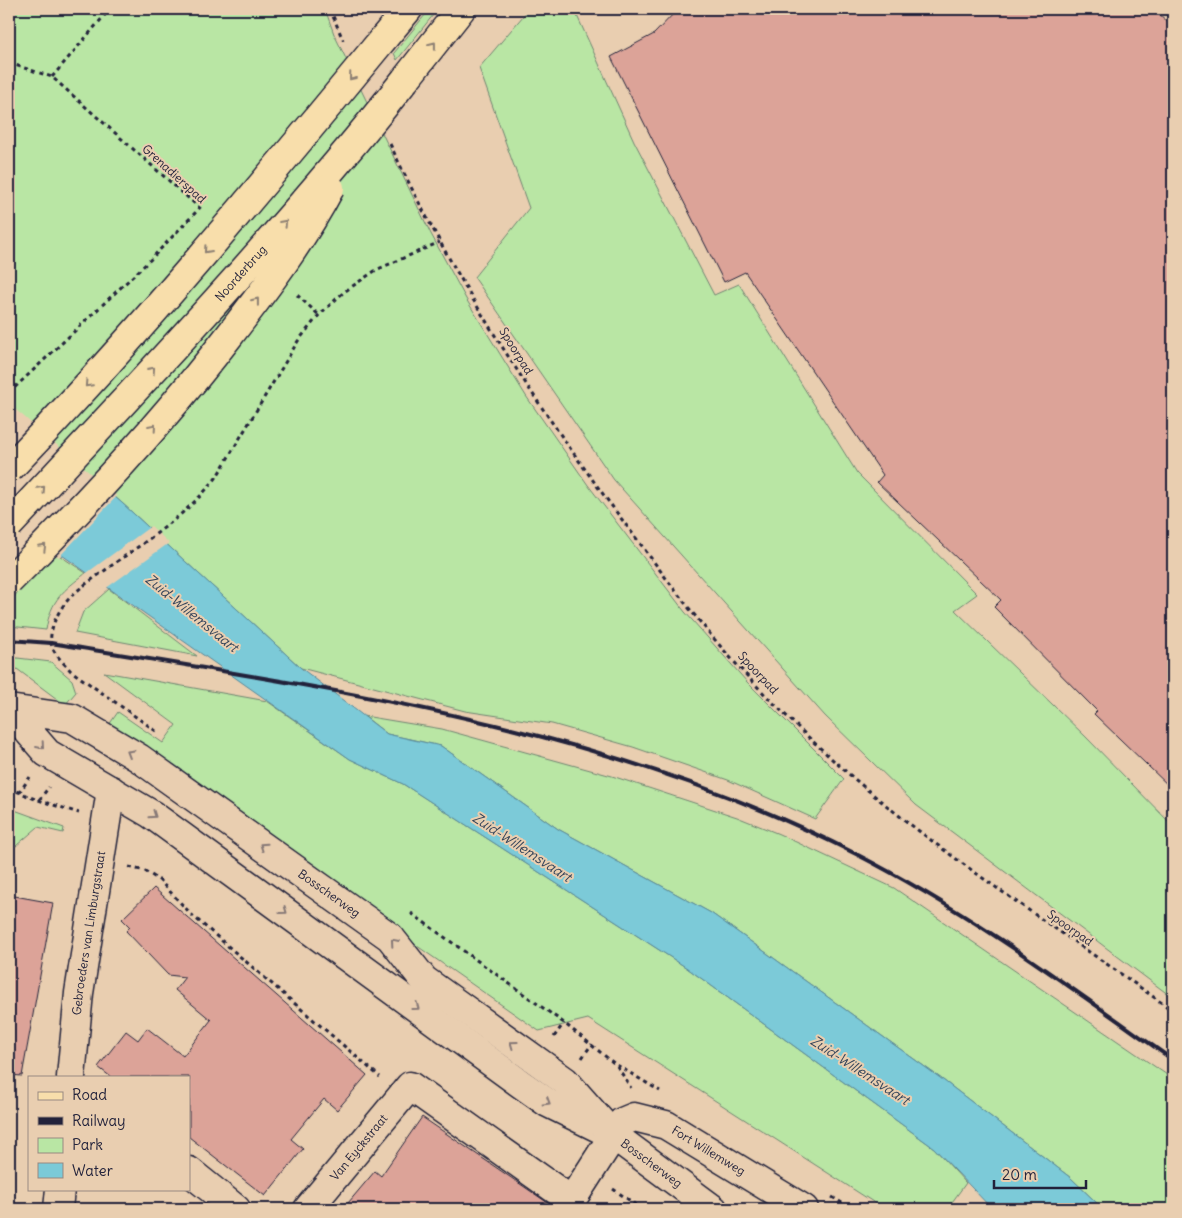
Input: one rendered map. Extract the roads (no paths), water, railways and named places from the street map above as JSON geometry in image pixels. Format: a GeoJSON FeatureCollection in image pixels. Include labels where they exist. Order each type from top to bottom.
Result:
{"type":"FeatureCollection","features":[{"type":"Feature","properties":{"kind":"main road"},"geometry":{"type":"LineString","coordinates":[[9,469],[240,213],[408,9]]}},
{"type":"Feature","properties":{"kind":"main road","name":"Noorderbrug"},"geometry":{"type":"LineString","coordinates":[[9,525],[202,315],[353,145],[461,9]]}},
{"type":"Feature","properties":{"kind":"main road"},"geometry":{"type":"LineString","coordinates":[[9,581],[60,530],[194,381],[272,280],[298,242],[353,145]]}},
{"type":"Feature","properties":{"kind":"street","name":"Bosscherweg"},"geometry":{"type":"LineString","coordinates":[[9,709],[47,753],[151,814],[548,1103],[613,1135],[713,1209]]}},
{"type":"Feature","properties":{"kind":"street","name":"Bosscherweg"},"geometry":{"type":"LineString","coordinates":[[9,709],[72,718],[139,758],[390,936],[424,980],[565,1081],[613,1135]]}},
{"type":"Feature","properties":{"kind":"street","name":"Gebroeders van Limburgstraat"},"geometry":{"type":"LineString","coordinates":[[75,1074],[78,993],[111,790]]}},
{"type":"Feature","properties":{"kind":"street","name":"Van Eyckstraat"},"geometry":{"type":"LineString","coordinates":[[308,1209],[406,1091],[569,1205]]}},
{"type":"Feature","properties":{"kind":"street","name":"Fort Willemweg"},"geometry":{"type":"LineString","coordinates":[[613,1135],[627,1118],[641,1118],[660,1123],[804,1209]]}},
{"type":"Feature","properties":{"kind":"street"},"geometry":{"type":"LineString","coordinates":[[569,1205],[613,1135]]}},
{"type":"Feature","properties":{"kind":"street"},"geometry":{"type":"LineString","coordinates":[[190,1173],[236,1209]]}},
{"type":"Feature","properties":{"kind":"street"},"geometry":{"type":"LineString","coordinates":[[58,1209],[60,1190]]}},
{"type":"Feature","properties":{"kind":"water","name":"Zuid-Willemsvaart"},"geometry":{"type":"Polygon","coordinates":[[[9,406],[122,503],[301,668],[387,734],[441,746],[558,829],[711,913],[939,1077],[1071,1178],[1103,1209],[992,1209],[934,1148],[687,968],[403,784],[350,759],[62,555],[43,546],[9,406]]]}},
{"type":"Feature","properties":{"kind":"railway"},"geometry":{"type":"LineString","coordinates":[[9,640],[51,643],[360,696],[463,717],[564,743],[664,773],[761,810],[856,854],[939,900],[1018,951],[1173,1060]]}}]}
